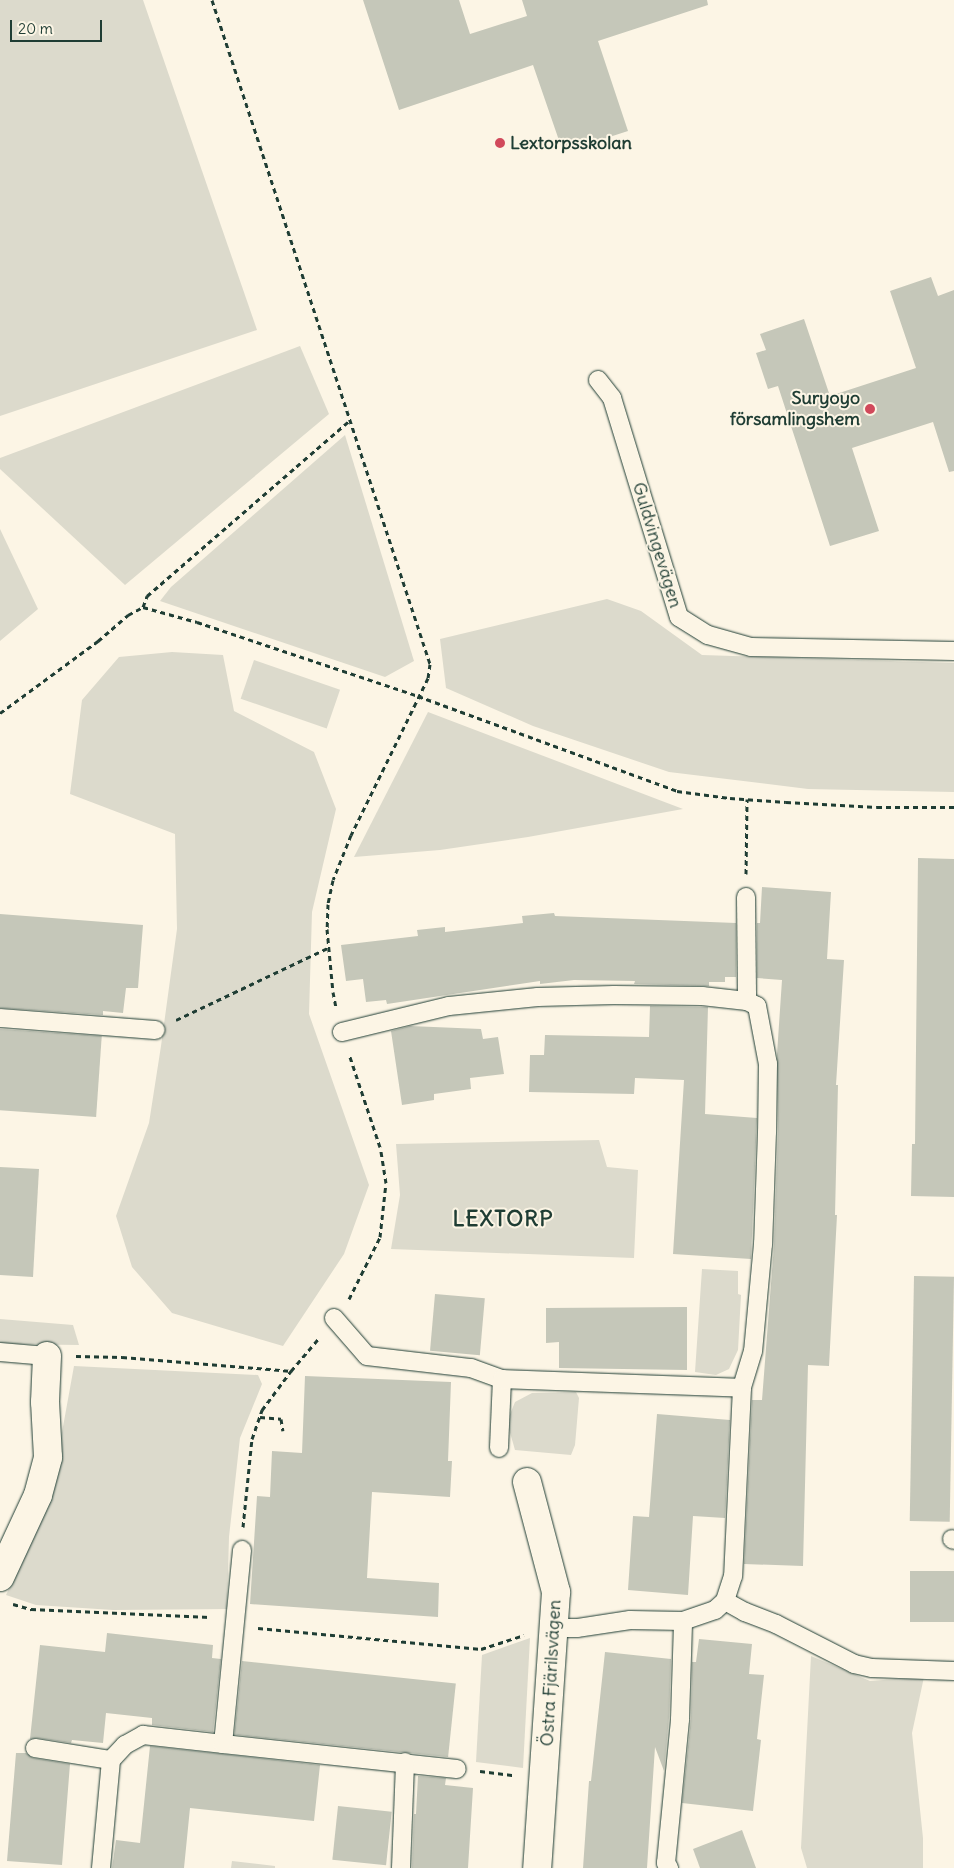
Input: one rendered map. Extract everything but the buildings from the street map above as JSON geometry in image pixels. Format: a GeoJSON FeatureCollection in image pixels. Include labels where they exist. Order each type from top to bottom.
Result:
{"type":"FeatureCollection","features":[{"type":"Feature","properties":{"kind":"street"},"geometry":{"type":"LineString","coordinates":[[4,1589],[38,1495],[48,1457],[45,1402],[47,1356]]}},
{"type":"Feature","properties":{"kind":"street","name":"Östra Fjärilsvägen"},"geometry":{"type":"LineString","coordinates":[[527,1482],[556,1592],[537,1868]]}},
{"type":"Feature","properties":{"kind":"lane","name":"Guldvingevägen"},"geometry":{"type":"LineString","coordinates":[[598,380],[612,398],[679,617],[708,635],[751,647],[954,651]]}},
{"type":"Feature","properties":{"kind":"lane"},"geometry":{"type":"LineString","coordinates":[[746,897],[747,1001]]}},
{"type":"Feature","properties":{"kind":"lane"},"geometry":{"type":"LineString","coordinates":[[342,1032],[449,1006],[538,997],[614,995],[702,996],[747,1001],[756,1006],[760,1018],[768,1074],[762,1244],[753,1351],[742,1388],[733,1576],[730,1590],[725,1601],[715,1610],[684,1621],[630,1620],[577,1628],[554,1628]]}},
{"type":"Feature","properties":{"kind":"lane"},"geometry":{"type":"LineString","coordinates":[[0,1018],[156,1030]]}},
{"type":"Feature","properties":{"kind":"lane"},"geometry":{"type":"LineString","coordinates":[[334,1318],[368,1356],[471,1368],[502,1379],[742,1388]]}},
{"type":"Feature","properties":{"kind":"lane"},"geometry":{"type":"LineString","coordinates":[[0,1352],[47,1356]]}},
{"type":"Feature","properties":{"kind":"lane"},"geometry":{"type":"LineString","coordinates":[[499,1448],[502,1379]]}},
{"type":"Feature","properties":{"kind":"lane"},"geometry":{"type":"LineString","coordinates":[[223,1744],[242,1550]]}},
{"type":"Feature","properties":{"kind":"lane"},"geometry":{"type":"LineString","coordinates":[[725,1601],[745,1612],[776,1624],[854,1664],[872,1668],[954,1671]]}},
{"type":"Feature","properties":{"kind":"lane"},"geometry":{"type":"LineString","coordinates":[[668,1868],[666,1863],[680,1719],[684,1621]]}},
{"type":"Feature","properties":{"kind":"lane"},"geometry":{"type":"LineString","coordinates":[[101,1868],[111,1760],[125,1745],[143,1734],[457,1769]]}},
{"type":"Feature","properties":{"kind":"lane"},"geometry":{"type":"LineString","coordinates":[[35,1748],[111,1760]]}},
{"type":"Feature","properties":{"kind":"lane"},"geometry":{"type":"LineString","coordinates":[[401,1868],[405,1762]]}},
{"type":"Feature","properties":{"kind":"path"},"geometry":{"type":"LineString","coordinates":[[212,0],[430,664],[428,678],[352,835],[333,880],[328,904],[327,929],[333,992],[342,1032],[380,1147],[386,1183],[380,1237],[353,1294],[276,1389],[260,1417],[252,1439],[242,1550]]}},
{"type":"Feature","properties":{"kind":"path"},"geometry":{"type":"LineString","coordinates":[[0,713],[98,641],[128,615],[143,607],[147,596],[350,420]]}},
{"type":"Feature","properties":{"kind":"path"},"geometry":{"type":"LineString","coordinates":[[143,607],[197,622],[418,696],[677,791],[747,800],[877,807],[954,807]]}},
{"type":"Feature","properties":{"kind":"path"},"geometry":{"type":"LineString","coordinates":[[746,897],[747,800]]}},
{"type":"Feature","properties":{"kind":"path"},"geometry":{"type":"LineString","coordinates":[[156,1030],[330,948]]}},
{"type":"Feature","properties":{"kind":"path"},"geometry":{"type":"LineString","coordinates":[[47,1356],[122,1357],[290,1371]]}},
{"type":"Feature","properties":{"kind":"path"},"geometry":{"type":"LineString","coordinates":[[260,1417],[281,1420],[283,1431]]}},
{"type":"Feature","properties":{"kind":"path"},"geometry":{"type":"LineString","coordinates":[[4,1589],[32,1609],[236,1622],[481,1649],[531,1632],[554,1628]]}},
{"type":"Feature","properties":{"kind":"path"},"geometry":{"type":"LineString","coordinates":[[457,1769],[544,1778]]}},
{"type":"Feature","properties":{"kind":"shaded area"},"geometry":{"type":"Polygon","coordinates":[[[0,0],[143,0],[257,330],[0,416],[0,0]]]}},
{"type":"Feature","properties":{"kind":"shaded area"},"geometry":{"type":"Polygon","coordinates":[[[300,346],[329,414],[125,585],[0,469],[0,458],[300,346]]]}},
{"type":"Feature","properties":{"kind":"shaded area"},"geometry":{"type":"Polygon","coordinates":[[[345,435],[414,661],[385,677],[160,601],[171,587],[345,435]]]}},
{"type":"Feature","properties":{"kind":"shaded area"},"geometry":{"type":"Polygon","coordinates":[[[0,529],[38,609],[0,641],[0,529]]]}},
{"type":"Feature","properties":{"kind":"shaded area"},"geometry":{"type":"Polygon","coordinates":[[[607,599],[641,611],[702,655],[954,663],[954,792],[808,789],[669,772],[533,726],[446,688],[440,639],[607,599]]]}},
{"type":"Feature","properties":{"kind":"shaded area"},"geometry":{"type":"Polygon","coordinates":[[[172,652],[223,655],[234,711],[314,752],[336,809],[312,912],[309,1014],[369,1185],[344,1254],[283,1346],[172,1313],[132,1267],[116,1216],[149,1123],[161,1046],[177,929],[175,834],[70,794],[82,700],[119,657],[172,652]]]}},
{"type":"Feature","properties":{"kind":"shaded area"},"geometry":{"type":"Polygon","coordinates":[[[254,660],[340,690],[327,728],[241,699],[254,660]]]}},
{"type":"Feature","properties":{"kind":"shaded area"},"geometry":{"type":"Polygon","coordinates":[[[428,712],[683,809],[528,837],[440,850],[354,857],[428,712]]]}},
{"type":"Feature","properties":{"kind":"shaded area"},"geometry":{"type":"Polygon","coordinates":[[[599,1140],[607,1167],[638,1170],[634,1258],[391,1249],[400,1195],[396,1144],[599,1140]]]}},
{"type":"Feature","properties":{"kind":"shaded area"},"geometry":{"type":"Polygon","coordinates":[[[702,1269],[738,1271],[738,1294],[741,1295],[738,1350],[729,1369],[716,1375],[695,1372],[702,1269]]]}},
{"type":"Feature","properties":{"kind":"shaded area"},"geometry":{"type":"Polygon","coordinates":[[[0,1319],[73,1325],[79,1345],[0,1344],[0,1319]]]}},
{"type":"Feature","properties":{"kind":"shaded area"},"geometry":{"type":"Polygon","coordinates":[[[74,1366],[258,1375],[262,1384],[240,1438],[229,1537],[227,1609],[113,1610],[36,1605],[6,1595],[49,1504],[74,1366]]]}},
{"type":"Feature","properties":{"kind":"shaded area"},"geometry":{"type":"Polygon","coordinates":[[[576,1392],[579,1398],[575,1445],[571,1455],[515,1450],[507,1422],[515,1402],[532,1393],[576,1392]]]}},
{"type":"Feature","properties":{"kind":"shaded area"},"geometry":{"type":"Polygon","coordinates":[[[530,1638],[523,1768],[476,1762],[482,1655],[530,1638]]]}},
{"type":"Feature","properties":{"kind":"shaded area"},"geometry":{"type":"Polygon","coordinates":[[[811,1656],[870,1681],[924,1677],[912,1733],[923,1838],[923,1868],[807,1868],[801,1848],[811,1656]]]}},
{"type":"Feature","properties":{"kind":"shaded area"},"geometry":{"type":"Polygon","coordinates":[[[232,1861],[275,1866],[275,1868],[231,1868],[232,1861]]]}},
{"type":"Feature","properties":{"kind":"place","name":"Lextorpsskolan"},"geometry":{"type":"Point","coordinates":[500,143]}},
{"type":"Feature","properties":{"kind":"place","name":"Suryoyo församlingshem"},"geometry":{"type":"Point","coordinates":[870,409]}},
{"type":"Feature","properties":{"kind":"district","name":"LEXTORP"},"geometry":{"type":"Point","coordinates":[503,1219]}}]}
